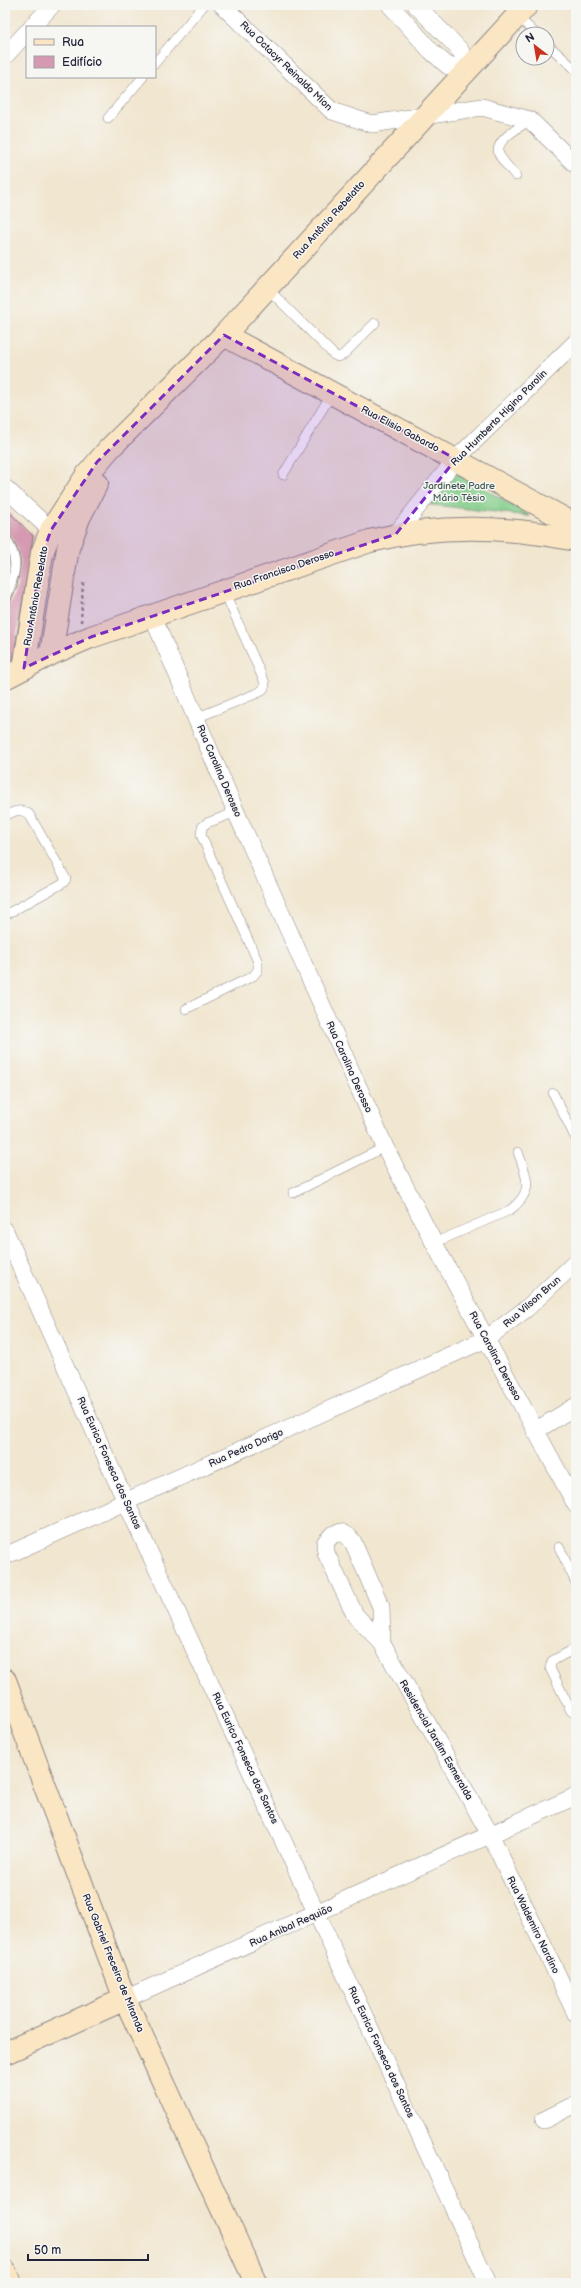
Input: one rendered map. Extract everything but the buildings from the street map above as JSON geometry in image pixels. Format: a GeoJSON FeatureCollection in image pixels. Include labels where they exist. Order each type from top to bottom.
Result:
{"type":"FeatureCollection","features":[{"type":"Feature","properties":{"kind":"street"},"geometry":{"type":"LineString","coordinates":[[33,26],[52,5]]}},
{"type":"Feature","properties":{"kind":"street","name":"Rua Octacyr Reinaldo Mion"},"geometry":{"type":"LineString","coordinates":[[222,5],[332,111],[372,124],[426,114],[482,107],[530,120]]}},
{"type":"Feature","properties":{"kind":"street"},"geometry":{"type":"LineString","coordinates":[[390,5],[431,52],[448,66],[469,67]]}},
{"type":"Feature","properties":{"kind":"street"},"geometry":{"type":"LineString","coordinates":[[416,5],[460,50],[469,67]]}},
{"type":"Feature","properties":{"kind":"street","name":"Rua Antônio Rebelatto"},"geometry":{"type":"LineString","coordinates":[[24,668],[41,558],[51,530],[97,462],[224,335],[522,11]]}},
{"type":"Feature","properties":{"kind":"street"},"geometry":{"type":"LineString","coordinates":[[5,56],[26,33]]}},
{"type":"Feature","properties":{"kind":"street"},"geometry":{"type":"LineString","coordinates":[[530,120],[576,165]]}},
{"type":"Feature","properties":{"kind":"street","name":"Rua Elisio Gabardo"},"geometry":{"type":"LineString","coordinates":[[224,335],[576,525]]}},
{"type":"Feature","properties":{"kind":"street","name":"Rua Humberto Higino Parolin"},"geometry":{"type":"LineString","coordinates":[[396,534],[456,459],[576,342]]}},
{"type":"Feature","properties":{"kind":"street","name":"Rua Antônio Rebelatto"},"geometry":{"type":"LineString","coordinates":[[51,654],[66,557],[71,538],[90,496],[128,432]]}},
{"type":"Feature","properties":{"kind":"street"},"geometry":{"type":"LineString","coordinates":[[8,495],[51,530],[71,538]]}},
{"type":"Feature","properties":{"kind":"street","name":"Rua Francisco Derosso"},"geometry":{"type":"LineString","coordinates":[[5,678],[51,654],[92,637],[224,590],[370,541],[396,534],[455,528],[543,533],[576,540]]}},
{"type":"Feature","properties":{"kind":"street","name":"Rua Carolina Derosso"},"geometry":{"type":"LineString","coordinates":[[152,615],[236,812],[385,1147],[434,1243],[536,1431],[571,1483],[576,1505]]}},
{"type":"Feature","properties":{"kind":"street","name":"Rua Eurico Fonseca dos Santos"},"geometry":{"type":"LineString","coordinates":[[5,1231],[126,1502],[488,2283]]}},
{"type":"Feature","properties":{"kind":"street","name":"Rua Vilson Brun"},"geometry":{"type":"LineString","coordinates":[[486,1339],[526,1309],[576,1262]]}},
{"type":"Feature","properties":{"kind":"street","name":"Rua Pedro Dorigo"},"geometry":{"type":"LineString","coordinates":[[5,1556],[486,1339]]}},
{"type":"Feature","properties":{"kind":"street"},"geometry":{"type":"LineString","coordinates":[[536,1431],[576,1406]]}},
{"type":"Feature","properties":{"kind":"street","name":"Residencial Jardim Esmeralda"},"geometry":{"type":"LineString","coordinates":[[382,1643],[381,1607],[354,1542],[341,1532],[332,1535],[326,1543],[326,1553],[355,1615],[382,1643],[491,1836]]}},
{"type":"Feature","properties":{"kind":"street","name":"Rua Gabriel Freceiro de Miranda"},"geometry":{"type":"LineString","coordinates":[[5,1680],[126,1999],[256,2283]]}},
{"type":"Feature","properties":{"kind":"street","name":"Rua Anibal Requião"},"geometry":{"type":"LineString","coordinates":[[5,2053],[317,1915],[576,1796]]}},
{"type":"Feature","properties":{"kind":"street","name":"Rua Waldemiro Nardino"},"geometry":{"type":"LineString","coordinates":[[491,1836],[576,2014]]}},
{"type":"Feature","properties":{"kind":"street"},"geometry":{"type":"LineString","coordinates":[[544,2120],[576,2104]]}},
{"type":"Feature","properties":{"kind":"street"},"geometry":{"type":"LineString","coordinates":[[5,2271],[10,2283]]}},
{"type":"Feature","properties":{"kind":"lane"},"geometry":{"type":"LineString","coordinates":[[156,62],[204,5]]}},
{"type":"Feature","properties":{"kind":"lane"},"geometry":{"type":"LineString","coordinates":[[522,11],[531,26]]}},
{"type":"Feature","properties":{"kind":"lane"},"geometry":{"type":"LineString","coordinates":[[555,51],[576,70]]}},
{"type":"Feature","properties":{"kind":"lane"},"geometry":{"type":"LineString","coordinates":[[108,118],[142,78]]}},
{"type":"Feature","properties":{"kind":"lane"},"geometry":{"type":"LineString","coordinates":[[516,176],[499,156],[498,149],[501,142],[530,120]]}},
{"type":"Feature","properties":{"kind":"lane"},"geometry":{"type":"LineString","coordinates":[[267,288],[334,355],[338,357],[343,355],[375,323]]}},
{"type":"Feature","properties":{"kind":"lane"},"geometry":{"type":"LineString","coordinates":[[283,476],[332,392]]}},
{"type":"Feature","properties":{"kind":"lane"},"geometry":{"type":"LineString","coordinates":[[5,538],[16,559],[16,570],[5,601]]}},
{"type":"Feature","properties":{"kind":"lane"},"geometry":{"type":"LineString","coordinates":[[196,718],[260,692],[264,688],[265,683],[224,590]]}},
{"type":"Feature","properties":{"kind":"lane"},"geometry":{"type":"LineString","coordinates":[[5,816],[17,810],[24,810],[29,814],[66,879],[63,883],[5,915]]}},
{"type":"Feature","properties":{"kind":"lane"},"geometry":{"type":"LineString","coordinates":[[186,1009],[254,976],[258,970],[258,962],[201,835],[202,828],[207,823],[236,812]]}},
{"type":"Feature","properties":{"kind":"lane"},"geometry":{"type":"LineString","coordinates":[[553,1093],[576,1139]]}},
{"type":"Feature","properties":{"kind":"lane"},"geometry":{"type":"LineString","coordinates":[[293,1193],[385,1147]]}},
{"type":"Feature","properties":{"kind":"lane"},"geometry":{"type":"LineString","coordinates":[[434,1243],[510,1210],[518,1204],[528,1190],[528,1182],[518,1152]]}},
{"type":"Feature","properties":{"kind":"lane"},"geometry":{"type":"LineString","coordinates":[[559,1547],[576,1583]]}},
{"type":"Feature","properties":{"kind":"lane"},"geometry":{"type":"LineString","coordinates":[[571,1711],[550,1668],[552,1661],[576,1648]]}},
{"type":"Feature","properties":{"kind":"path"},"geometry":{"type":"LineString","coordinates":[[83,576],[81,622],[83,625],[87,625],[92,637]]}},
{"type":"Feature","properties":{"kind":"highlighted area"},"geometry":{"type":"Polygon","coordinates":[[[224,335],[456,459],[396,534],[91,637],[24,668],[41,558],[51,530],[97,462],[224,335]]]}},
{"type":"Feature","properties":{"kind":"green space","name":"Jardinete Padre Mário Tésio"},"geometry":{"type":"Polygon","coordinates":[[[455,471],[530,516],[425,504],[455,471]]]}}]}
